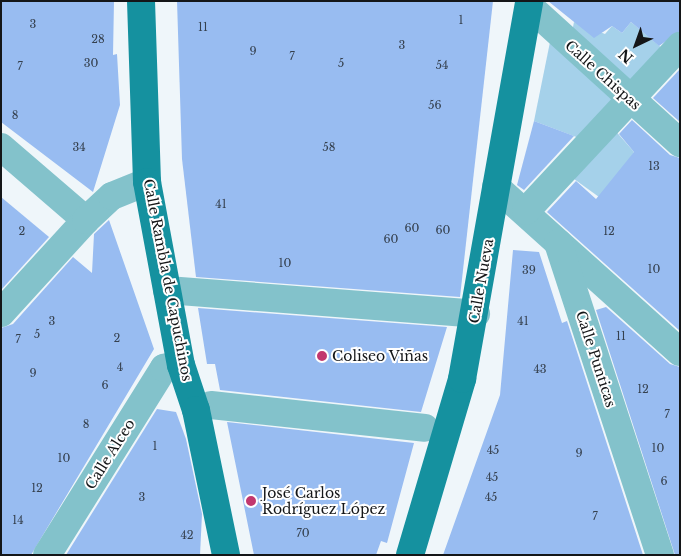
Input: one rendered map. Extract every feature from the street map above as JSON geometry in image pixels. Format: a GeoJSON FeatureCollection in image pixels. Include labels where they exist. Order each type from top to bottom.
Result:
{"type":"FeatureCollection","features":[{"type":"Feature","properties":{"kind":"main road","name":"Calle Rambla de Capuchinos"},"geometry":{"type":"LineString","coordinates":[[140,1],[147,182],[181,365],[196,410],[226,555]]}},
{"type":"Feature","properties":{"kind":"main road","name":"Calle Nueva"},"geometry":{"type":"LineString","coordinates":[[410,555],[462,379],[476,314],[496,187],[529,3]]}},
{"type":"Feature","properties":{"kind":"street","name":"Calle Chispas"},"geometry":{"type":"LineString","coordinates":[[529,3],[629,99],[680,143]]}},
{"type":"Feature","properties":{"kind":"street"},"geometry":{"type":"LineString","coordinates":[[526,211],[680,46]]}},
{"type":"Feature","properties":{"kind":"street"},"geometry":{"type":"LineString","coordinates":[[1,147],[86,220]]}},
{"type":"Feature","properties":{"kind":"street"},"geometry":{"type":"LineString","coordinates":[[1,313],[86,220],[112,196],[147,182]]}},
{"type":"Feature","properties":{"kind":"street","name":"Calle Punticas"},"geometry":{"type":"LineString","coordinates":[[496,187],[526,211],[558,243],[660,555]]}},
{"type":"Feature","properties":{"kind":"street"},"geometry":{"type":"LineString","coordinates":[[558,243],[614,290],[680,352]]}},
{"type":"Feature","properties":{"kind":"street"},"geometry":{"type":"LineString","coordinates":[[167,290],[476,314]]}},
{"type":"Feature","properties":{"kind":"street","name":"Calle Alceo"},"geometry":{"type":"LineString","coordinates":[[47,555],[164,368],[181,365]]}},
{"type":"Feature","properties":{"kind":"street"},"geometry":{"type":"LineString","coordinates":[[211,405],[425,428]]}},
{"type":"Feature","properties":{"kind":"shaded area"},"geometry":{"type":"Polygon","coordinates":[[[574,22],[605,34],[612,26],[622,33],[631,22],[664,50],[629,88],[571,37],[574,22]]]}},
{"type":"Feature","properties":{"kind":"shaded area"},"geometry":{"type":"Polygon","coordinates":[[[550,42],[614,99],[579,138],[534,121],[550,42]]]}},
{"type":"Feature","properties":{"kind":"shaded area"},"geometry":{"type":"Polygon","coordinates":[[[613,128],[634,152],[606,202],[574,179],[613,128]]]}},
{"type":"Feature","properties":{"kind":"building"},"geometry":{"type":"Polygon","coordinates":[[[1,1],[114,1],[113,55],[117,54],[120,105],[93,192],[1,122],[1,1]]]}},
{"type":"Feature","properties":{"kind":"building"},"geometry":{"type":"Polygon","coordinates":[[[177,1],[493,1],[460,297],[196,277],[182,159],[177,1]]]}},
{"type":"Feature","properties":{"kind":"building"},"geometry":{"type":"Polygon","coordinates":[[[548,1],[680,1],[680,31],[659,46],[631,22],[622,33],[612,26],[594,38],[548,1]]]}},
{"type":"Feature","properties":{"kind":"building"},"geometry":{"type":"Polygon","coordinates":[[[680,69],[680,122],[653,98],[680,69]]]}},
{"type":"Feature","properties":{"kind":"building"},"geometry":{"type":"Polygon","coordinates":[[[632,120],[670,155],[680,158],[680,331],[547,212],[576,181],[596,199],[634,152],[619,134],[632,120]]]}},
{"type":"Feature","properties":{"kind":"building"},"geometry":{"type":"Polygon","coordinates":[[[534,121],[574,136],[524,190],[517,185],[534,121]]]}},
{"type":"Feature","properties":{"kind":"building"},"geometry":{"type":"Polygon","coordinates":[[[1,197],[49,237],[1,290],[1,197]]]}},
{"type":"Feature","properties":{"kind":"building"},"geometry":{"type":"Polygon","coordinates":[[[109,220],[154,349],[31,555],[1,555],[1,328],[13,324],[73,257],[92,273],[94,234],[109,220]]]}},
{"type":"Feature","properties":{"kind":"building"},"geometry":{"type":"Polygon","coordinates":[[[513,250],[539,252],[562,323],[567,321],[643,555],[443,555],[500,395],[513,250]]]}},
{"type":"Feature","properties":{"kind":"building"},"geometry":{"type":"Polygon","coordinates":[[[606,307],[670,364],[680,367],[680,555],[675,555],[596,310],[606,307]]]}},
{"type":"Feature","properties":{"kind":"building","name":"Coliseo Viñas"},"geometry":{"type":"Polygon","coordinates":[[[198,308],[447,327],[421,412],[220,390],[215,364],[207,364],[198,308]]]}},
{"type":"Feature","properties":{"kind":"building"},"geometry":{"type":"Polygon","coordinates":[[[157,409],[176,412],[186,439],[202,514],[200,555],[66,555],[157,409]]]}},
{"type":"Feature","properties":{"kind":"building"},"geometry":{"type":"Polygon","coordinates":[[[227,422],[414,443],[387,543],[381,541],[376,555],[254,555],[227,422]]]}},
{"type":"Feature","properties":{"kind":"place","name":"Coliseo Viñas"},"geometry":{"type":"Point","coordinates":[322,356]}},
{"type":"Feature","properties":{"kind":"place","name":"José Carlos Rodríguez López"},"geometry":{"type":"Point","coordinates":[251,501]}}]}
